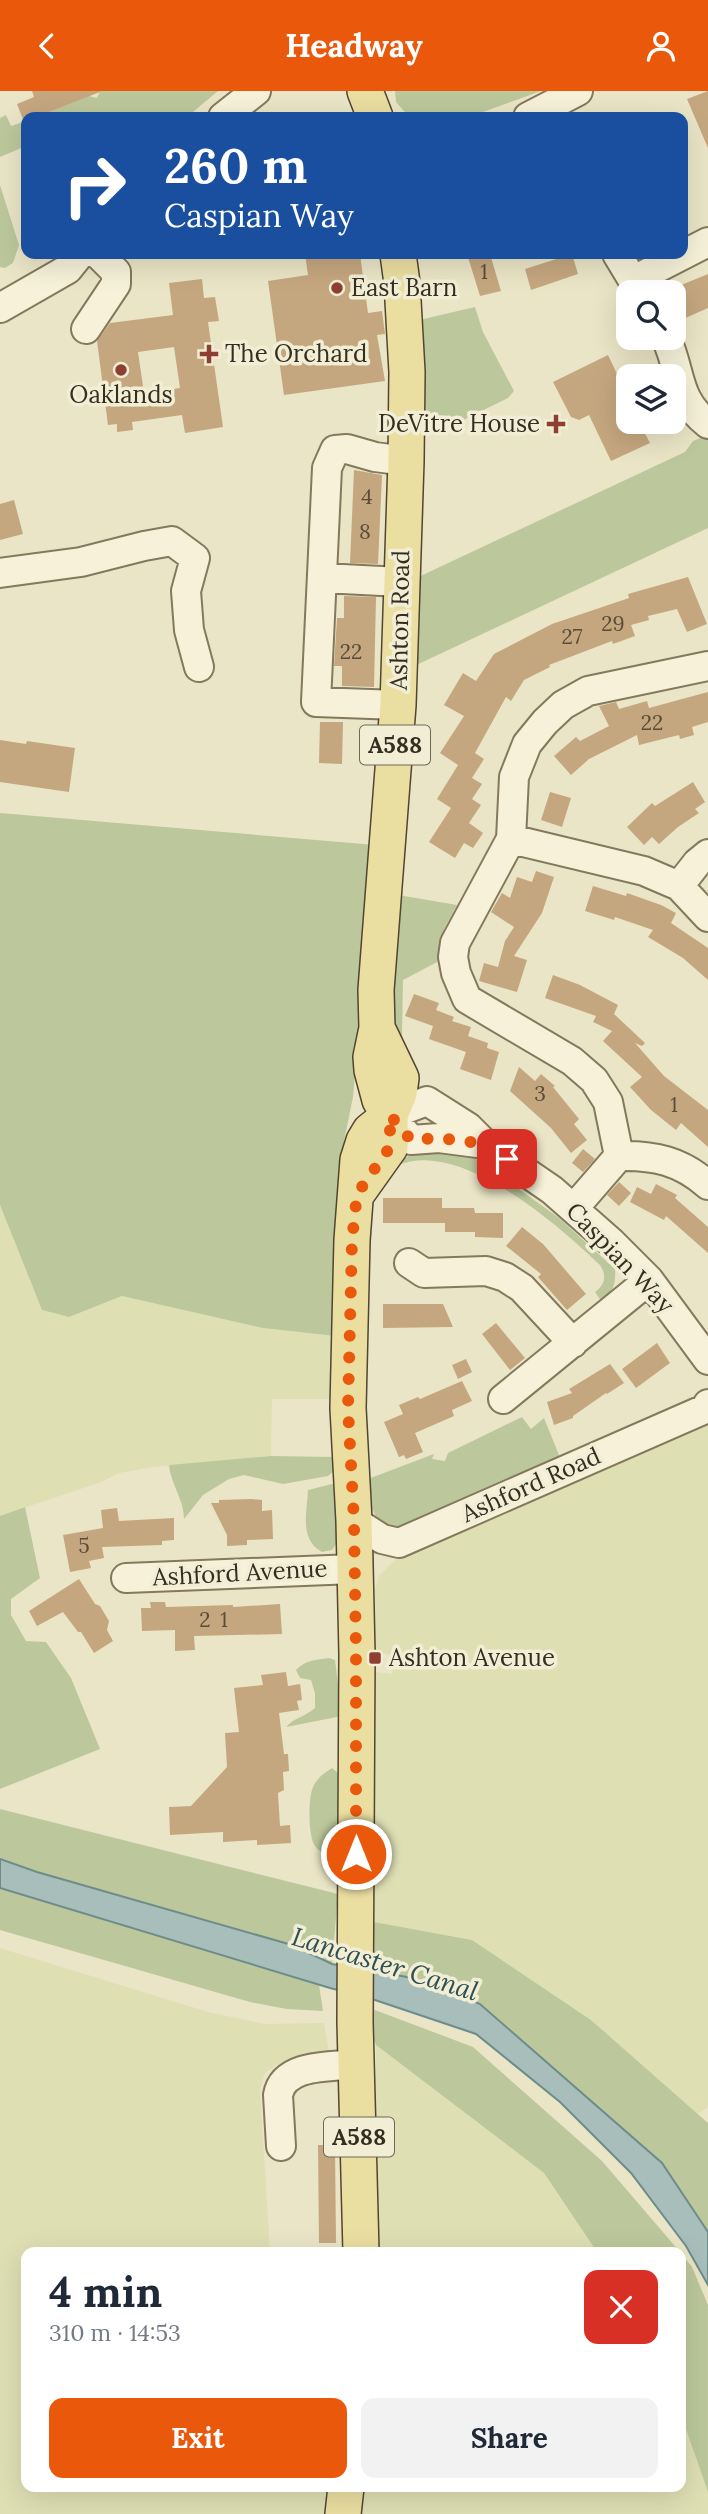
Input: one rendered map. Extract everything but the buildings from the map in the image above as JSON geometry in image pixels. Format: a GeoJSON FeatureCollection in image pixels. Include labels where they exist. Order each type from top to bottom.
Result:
{"type":"FeatureCollection","features":[{"type":"Feature","properties":{"kind":"main road"},"geometry":{"type":"LineString","coordinates":[[365,91],[373,112]]}},
{"type":"Feature","properties":{"kind":"main road","name":"Ashton Road"},"geometry":{"type":"LineString","coordinates":[[361,2247],[355,2005],[354,1521],[348,1408],[352,1240],[357,1194],[390,1147],[390,1115],[401,1078],[377,1028],[376,990],[398,705],[406,461],[407,372],[399,259]]}},
{"type":"Feature","properties":{"kind":"main road"},"geometry":{"type":"LineString","coordinates":[[343,2514],[345,2492]]}},
{"type":"Feature","properties":{"kind":"street"},"geometry":{"type":"LineString","coordinates":[[229,112],[256,91]]}},
{"type":"Feature","properties":{"kind":"street"},"geometry":{"type":"LineString","coordinates":[[538,112],[578,91]]}},
{"type":"Feature","properties":{"kind":"street"},"geometry":{"type":"LineString","coordinates":[[688,254],[708,242]]}},
{"type":"Feature","properties":{"kind":"street"},"geometry":{"type":"LineString","coordinates":[[0,308],[68,269],[76,259]]}},
{"type":"Feature","properties":{"kind":"street"},"geometry":{"type":"LineString","coordinates":[[86,329],[116,284],[116,272],[103,259]]}},
{"type":"Feature","properties":{"kind":"street"},"geometry":{"type":"LineString","coordinates":[[620,259],[633,280]]}},
{"type":"Feature","properties":{"kind":"street"},"geometry":{"type":"LineString","coordinates":[[647,280],[681,259]]}},
{"type":"Feature","properties":{"kind":"street"},"geometry":{"type":"LineString","coordinates":[[670,350],[683,396],[691,409],[708,424]]}},
{"type":"Feature","properties":{"kind":"street"},"geometry":{"type":"LineString","coordinates":[[398,705],[316,702],[327,468],[335,450],[347,449],[375,457],[406,461]]}},
{"type":"Feature","properties":{"kind":"street"},"geometry":{"type":"LineString","coordinates":[[0,573],[81,562],[172,541],[194,558],[186,591],[189,630],[199,667]]}},
{"type":"Feature","properties":{"kind":"street"},"geometry":{"type":"LineString","coordinates":[[323,578],[401,582]]}},
{"type":"Feature","properties":{"kind":"street"},"geometry":{"type":"LineString","coordinates":[[619,1156],[608,1102],[594,1080],[572,1061],[467,999],[456,973],[453,957],[455,943],[511,839],[514,777],[527,744],[545,722],[563,705],[588,691],[708,666]]}},
{"type":"Feature","properties":{"kind":"street"},"geometry":{"type":"LineString","coordinates":[[511,839],[644,871],[679,886],[708,917]]}},
{"type":"Feature","properties":{"kind":"street"},"geometry":{"type":"LineString","coordinates":[[679,886],[697,863],[708,854]]}},
{"type":"Feature","properties":{"kind":"street","name":"Caspian Way"},"geometry":{"type":"LineString","coordinates":[[485,1144],[439,1138],[411,1140],[390,1115],[428,1101],[468,1127],[485,1144],[544,1184],[574,1208],[649,1280],[708,1360]]}},
{"type":"Feature","properties":{"kind":"street"},"geometry":{"type":"LineString","coordinates":[[574,1208],[619,1156],[645,1155],[674,1163],[708,1185]]}},
{"type":"Feature","properties":{"kind":"street"},"geometry":{"type":"LineString","coordinates":[[409,1263],[424,1273],[486,1271],[505,1277],[522,1288],[573,1343]]}},
{"type":"Feature","properties":{"kind":"street"},"geometry":{"type":"LineString","coordinates":[[513,1398],[573,1343],[649,1280]]}},
{"type":"Feature","properties":{"kind":"street","name":"Ashford Road"},"geometry":{"type":"LineString","coordinates":[[354,1521],[382,1539],[399,1543],[705,1409],[708,1404]]}},
{"type":"Feature","properties":{"kind":"street","name":"Ashford Avenue"},"geometry":{"type":"LineString","coordinates":[[126,1578],[354,1569]]}},
{"type":"Feature","properties":{"kind":"street"},"geometry":{"type":"LineString","coordinates":[[281,2145],[278,2095],[280,2087],[289,2076],[305,2070],[357,2064]]}},
{"type":"Feature","properties":{"kind":"green space"},"geometry":{"type":"Polygon","coordinates":[[[100,91],[218,91],[193,112],[48,112],[89,96],[97,98],[100,91]]]}},
{"type":"Feature","properties":{"kind":"green space"},"geometry":{"type":"Polygon","coordinates":[[[395,91],[541,91],[483,112],[405,112],[396,102],[395,91]]]}},
{"type":"Feature","properties":{"kind":"green space"},"geometry":{"type":"Polygon","coordinates":[[[6,115],[11,126],[21,123],[21,148],[0,157],[0,118],[6,115]]]}},
{"type":"Feature","properties":{"kind":"green space"},"geometry":{"type":"Polygon","coordinates":[[[0,185],[19,245],[13,263],[5,268],[0,267],[0,185]]]}},
{"type":"Feature","properties":{"kind":"green space"},"geometry":{"type":"Polygon","coordinates":[[[475,307],[483,332],[514,391],[508,398],[433,435],[426,434],[421,421],[415,321],[475,307]]]}},
{"type":"Feature","properties":{"kind":"green space"},"geometry":{"type":"Polygon","coordinates":[[[708,435],[708,528],[410,668],[412,580],[685,452],[693,441],[708,435]]]}},
{"type":"Feature","properties":{"kind":"green space"},"geometry":{"type":"Polygon","coordinates":[[[0,813],[375,845],[353,1097],[344,1141],[334,1238],[335,1336],[263,1328],[122,1296],[69,1317],[42,1310],[0,1205],[0,813]]]}},
{"type":"Feature","properties":{"kind":"green space"},"geometry":{"type":"Polygon","coordinates":[[[398,895],[457,905],[444,929],[441,960],[403,980],[402,1035],[411,1055],[401,1059],[387,997],[398,895]]]}},
{"type":"Feature","properties":{"kind":"green space"},"geometry":{"type":"Polygon","coordinates":[[[438,1151],[465,1154],[480,1161],[559,1218],[615,1269],[614,1284],[606,1298],[602,1302],[595,1292],[604,1280],[600,1265],[560,1229],[507,1190],[450,1164],[423,1160],[398,1165],[408,1156],[438,1151]]]}},
{"type":"Feature","properties":{"kind":"green space"},"geometry":{"type":"Polygon","coordinates":[[[0,1205],[42,1310],[69,1317],[122,1296],[263,1328],[335,1336],[337,1399],[272,1399],[271,1456],[152,1467],[119,1473],[101,1482],[0,1516],[0,1205]]]}},
{"type":"Feature","properties":{"kind":"green space"},"geometry":{"type":"Polygon","coordinates":[[[522,1417],[531,1429],[544,1418],[561,1460],[402,1525],[385,1525],[374,1514],[368,1479],[434,1454],[432,1459],[445,1461],[448,1453],[522,1417]]]}},
{"type":"Feature","properties":{"kind":"green space"},"geometry":{"type":"Polygon","coordinates":[[[708,1425],[708,2107],[698,2114],[591,2020],[472,1940],[374,1922],[375,1672],[392,1674],[395,1657],[375,1650],[375,1589],[379,1576],[395,1560],[708,1425]]]}},
{"type":"Feature","properties":{"kind":"green space"},"geometry":{"type":"Polygon","coordinates":[[[271,1456],[334,1457],[335,1470],[328,1476],[283,1484],[244,1475],[229,1479],[203,1495],[184,1519],[169,1465],[271,1456]]]}},
{"type":"Feature","properties":{"kind":"green space"},"geometry":{"type":"Polygon","coordinates":[[[336,1483],[337,1543],[332,1550],[322,1552],[315,1547],[307,1533],[308,1490],[336,1483]]]}},
{"type":"Feature","properties":{"kind":"green space"},"geometry":{"type":"Polygon","coordinates":[[[25,1507],[40,1578],[11,1599],[11,1615],[26,1641],[46,1642],[71,1678],[100,1749],[0,1789],[0,1516],[25,1507]]]}},
{"type":"Feature","properties":{"kind":"green space"},"geometry":{"type":"Polygon","coordinates":[[[329,1658],[335,1660],[342,1716],[286,1727],[315,1708],[315,1693],[311,1680],[300,1678],[296,1670],[307,1662],[329,1658]]]}},
{"type":"Feature","properties":{"kind":"green space"},"geometry":{"type":"Polygon","coordinates":[[[332,1768],[342,1776],[339,1859],[317,1849],[310,1826],[313,1787],[321,1776],[332,1768]]]}},
{"type":"Feature","properties":{"kind":"green space"},"geometry":{"type":"Polygon","coordinates":[[[0,1809],[338,1894],[332,1964],[292,1945],[0,1859],[0,1809]]]}},
{"type":"Feature","properties":{"kind":"green space"},"geometry":{"type":"Polygon","coordinates":[[[0,1888],[319,1985],[323,2011],[287,2009],[250,2002],[0,1930],[0,1888]]]}},
{"type":"Feature","properties":{"kind":"green space"},"geometry":{"type":"Polygon","coordinates":[[[374,1922],[472,1940],[591,2020],[708,2123],[708,2232],[662,2163],[480,2004],[446,1989],[375,1970],[370,1944],[374,1922]]]}},
{"type":"Feature","properties":{"kind":"green space"},"geometry":{"type":"Polygon","coordinates":[[[0,1948],[208,2012],[265,2024],[324,2023],[330,2057],[310,2057],[278,2064],[265,2073],[260,2090],[270,2247],[21,2247],[21,2492],[330,2492],[328,2514],[0,2514],[0,1948]]]}},
{"type":"Feature","properties":{"kind":"green space"},"geometry":{"type":"Polygon","coordinates":[[[359,2004],[473,2047],[602,2161],[676,2247],[594,2247],[544,2173],[376,2045],[359,2004]]]}},
{"type":"Feature","properties":{"kind":"green space"},"geometry":{"type":"Polygon","coordinates":[[[376,2045],[544,2173],[594,2247],[375,2247],[376,2045]]]}},
{"type":"Feature","properties":{"kind":"green space"},"geometry":{"type":"Polygon","coordinates":[[[686,2259],[708,2305],[708,2492],[686,2429],[686,2259]]]}},
{"type":"Feature","properties":{"kind":"green space"},"geometry":{"type":"Polygon","coordinates":[[[686,2429],[708,2492],[708,2514],[357,2514],[359,2492],[686,2492],[686,2429]]]}},
{"type":"Feature","properties":{"kind":"water"},"geometry":{"type":"Polygon","coordinates":[[[0,1859],[292,1945],[332,1964],[407,1977],[446,1989],[480,2004],[662,2163],[708,2232],[708,2285],[686,2246],[631,2173],[560,2102],[476,2034],[369,1998],[0,1888],[0,1859]]]}},
{"type":"Feature","properties":{"kind":"place","name":"East Barn"},"geometry":{"type":"Point","coordinates":[337,288]}},
{"type":"Feature","properties":{"kind":"place","name":"The Orchard"},"geometry":{"type":"Point","coordinates":[209,354]}},
{"type":"Feature","properties":{"kind":"place","name":"Oaklands"},"geometry":{"type":"Point","coordinates":[121,370]}},
{"type":"Feature","properties":{"kind":"place","name":"DeVitre House"},"geometry":{"type":"Point","coordinates":[556,424]}},
{"type":"Feature","properties":{"kind":"place","name":"Ashton Avenue"},"geometry":{"type":"Point","coordinates":[375,1658]}},
{"type":"Feature","properties":{"kind":"route"},"geometry":{"type":"LineString","coordinates":[[356,1854],[354,1521],[348,1408],[352,1240],[357,1194],[390,1147],[390,1115],[411,1140],[439,1138],[485,1144],[507,1159]]}},
{"type":"Feature","properties":{"kind":"water label","name":"Lancaster Canal"},"geometry":{"type":"Point","coordinates":[385,1964]}}]}
